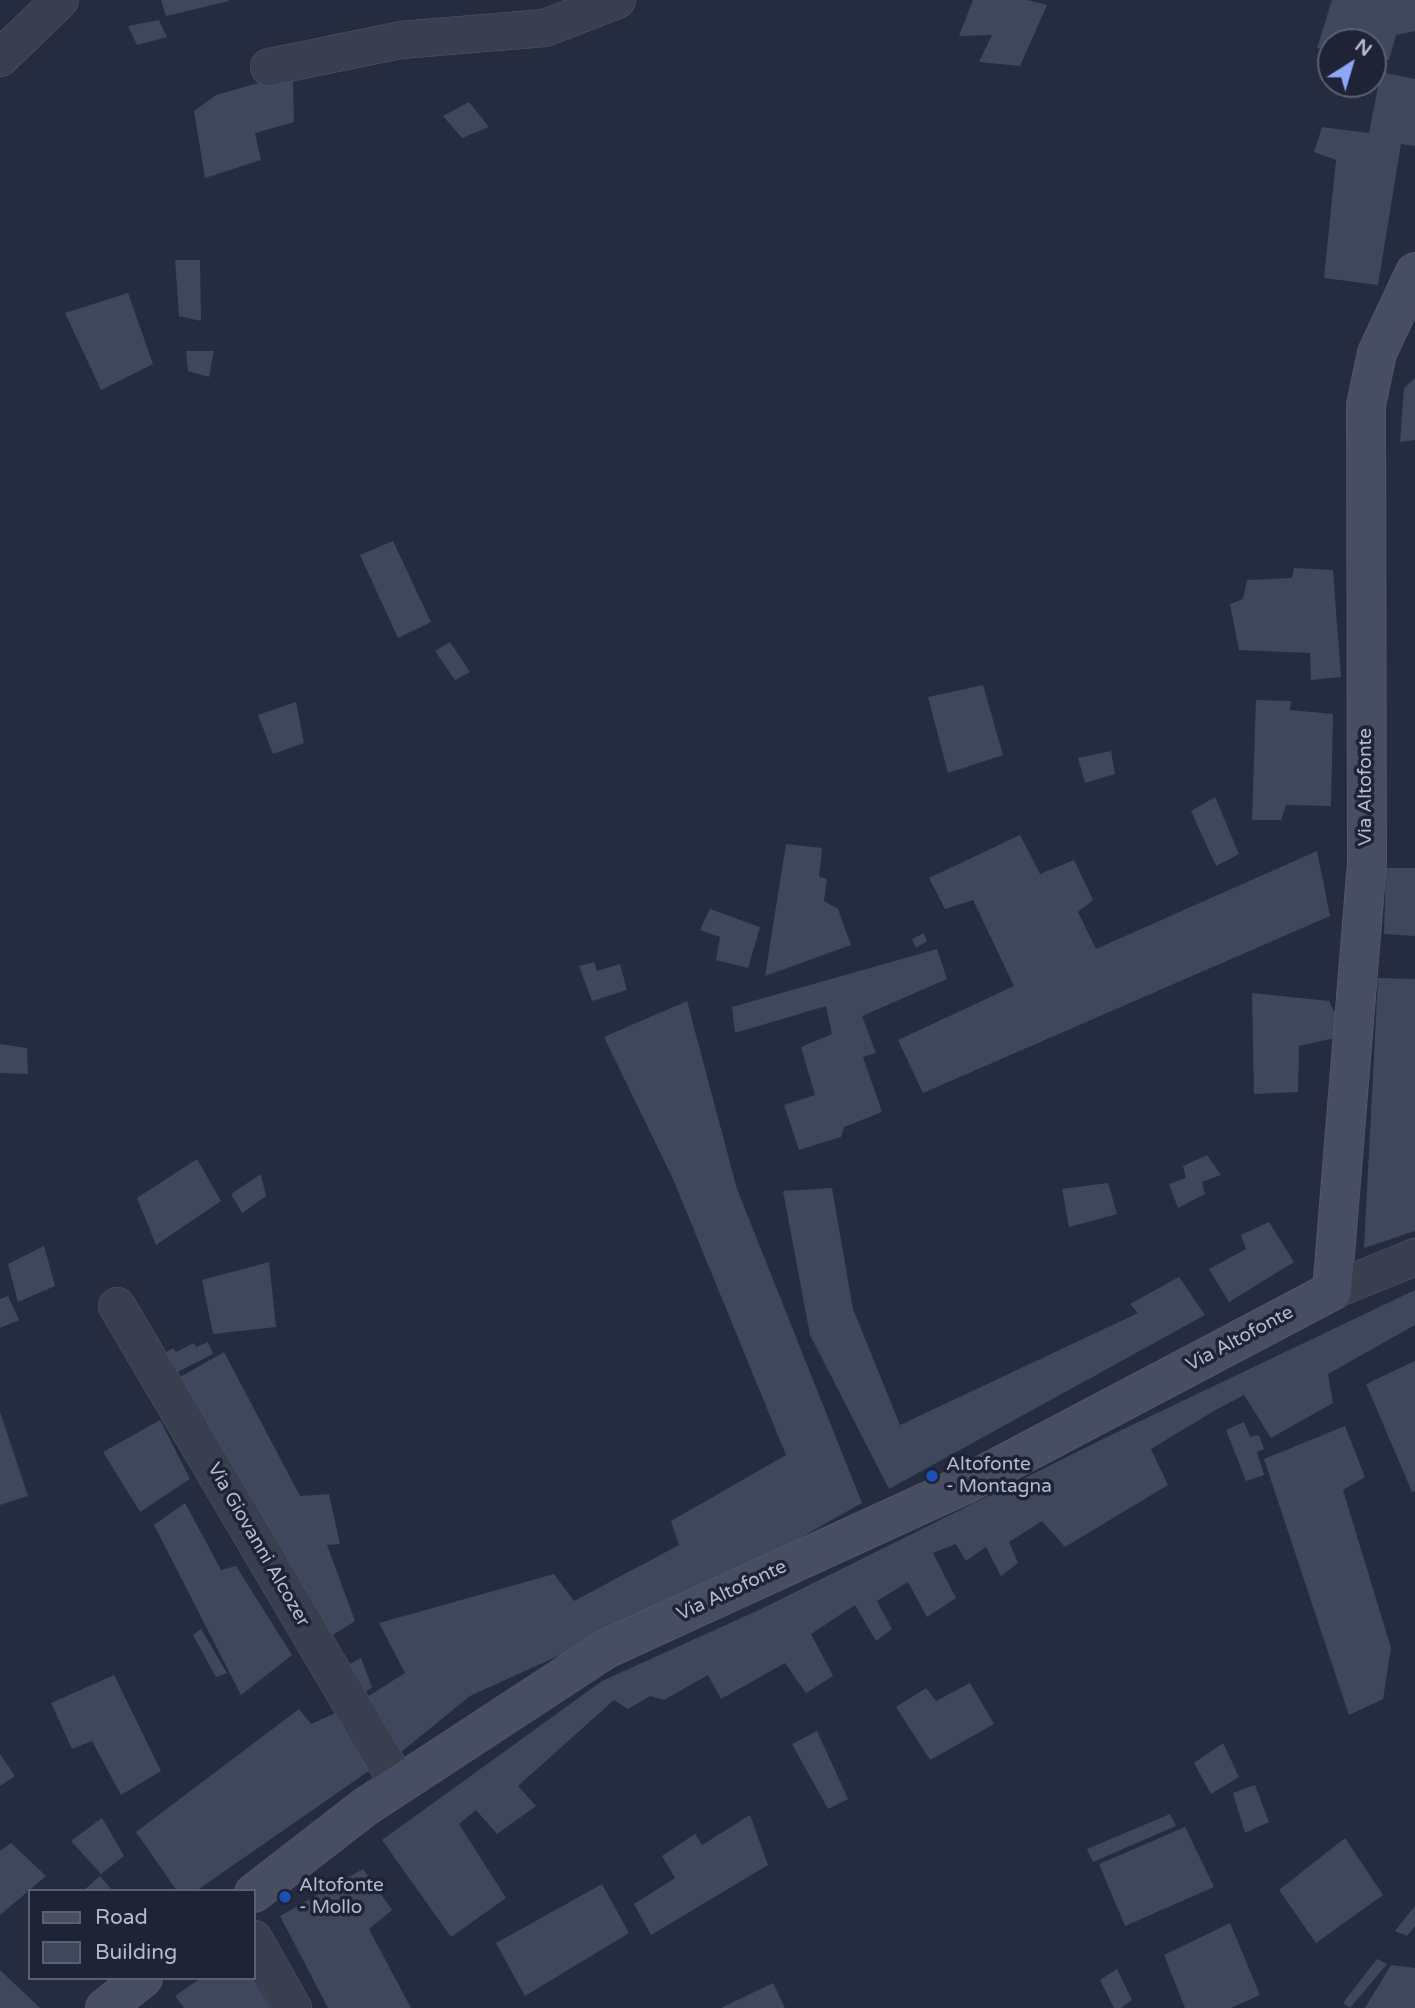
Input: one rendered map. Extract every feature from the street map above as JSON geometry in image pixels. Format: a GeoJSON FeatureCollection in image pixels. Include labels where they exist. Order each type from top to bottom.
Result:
{"type":"FeatureCollection","features":[{"type":"Feature","properties":{"kind":"main road","name":"Via Altofonte"},"geometry":{"type":"LineString","coordinates":[[256,1891],[399,1785],[606,1649],[968,1483],[1332,1291],[1367,862],[1366,405],[1377,353],[1415,272]]}},
{"type":"Feature","properties":{"kind":"main road"},"geometry":{"type":"LineString","coordinates":[[105,2008],[140,1980]]}},
{"type":"Feature","properties":{"kind":"street"},"geometry":{"type":"LineString","coordinates":[[0,58],[60,0]]}},
{"type":"Feature","properties":{"kind":"street"},"geometry":{"type":"LineString","coordinates":[[269,67],[401,40],[545,28],[617,0]]}},
{"type":"Feature","properties":{"kind":"street"},"geometry":{"type":"LineString","coordinates":[[1332,1291],[1415,1257]]}},
{"type":"Feature","properties":{"kind":"street","name":"Via Giovanni Alcozer"},"geometry":{"type":"LineString","coordinates":[[117,1306],[399,1785]]}},
{"type":"Feature","properties":{"kind":"street"},"geometry":{"type":"LineString","coordinates":[[256,1943],[293,2008]]}},
{"type":"Feature","properties":{"kind":"building"},"geometry":{"type":"Polygon","coordinates":[[[161,0],[229,0],[229,1],[166,16],[161,0]]]}},
{"type":"Feature","properties":{"kind":"building"},"geometry":{"type":"Polygon","coordinates":[[[973,0],[1027,0],[1047,5],[1020,66],[979,62],[992,35],[959,36],[973,0]]]}},
{"type":"Feature","properties":{"kind":"building"},"geometry":{"type":"Polygon","coordinates":[[[1332,0],[1415,0],[1415,31],[1396,35],[1389,60],[1387,28],[1323,28],[1332,0]]]}},
{"type":"Feature","properties":{"kind":"building"},"geometry":{"type":"Polygon","coordinates":[[[159,20],[167,37],[137,45],[128,26],[159,20]]]}},
{"type":"Feature","properties":{"kind":"building"},"geometry":{"type":"Polygon","coordinates":[[[1387,73],[1415,79],[1415,146],[1401,144],[1378,285],[1324,278],[1336,160],[1314,152],[1322,127],[1369,133],[1376,98],[1387,98],[1387,73]]]}},
{"type":"Feature","properties":{"kind":"building"},"geometry":{"type":"Polygon","coordinates":[[[293,79],[294,122],[255,133],[261,160],[205,178],[194,111],[216,95],[265,81],[293,79]]]}},
{"type":"Feature","properties":{"kind":"building"},"geometry":{"type":"Polygon","coordinates":[[[469,102],[489,127],[462,138],[443,116],[469,102]]]}},
{"type":"Feature","properties":{"kind":"building"},"geometry":{"type":"Polygon","coordinates":[[[175,260],[200,260],[201,321],[179,316],[175,260]]]}},
{"type":"Feature","properties":{"kind":"building"},"geometry":{"type":"Polygon","coordinates":[[[128,293],[153,364],[101,390],[65,313],[128,293]]]}},
{"type":"Feature","properties":{"kind":"building"},"geometry":{"type":"Polygon","coordinates":[[[186,351],[214,351],[209,377],[188,371],[186,351]]]}},
{"type":"Feature","properties":{"kind":"building"},"geometry":{"type":"Polygon","coordinates":[[[1415,378],[1415,440],[1400,442],[1404,388],[1415,378]]]}},
{"type":"Feature","properties":{"kind":"building"},"geometry":{"type":"Polygon","coordinates":[[[393,541],[431,622],[398,638],[360,555],[393,541]]]}},
{"type":"Feature","properties":{"kind":"building"},"geometry":{"type":"Polygon","coordinates":[[[1294,568],[1333,570],[1341,677],[1311,680],[1310,653],[1239,650],[1230,604],[1243,599],[1247,580],[1292,578],[1294,568]]]}},
{"type":"Feature","properties":{"kind":"building"},"geometry":{"type":"Polygon","coordinates":[[[450,642],[470,672],[455,680],[435,651],[450,642]]]}},
{"type":"Feature","properties":{"kind":"building"},"geometry":{"type":"Polygon","coordinates":[[[983,685],[1003,755],[948,773],[928,697],[983,685]]]}},
{"type":"Feature","properties":{"kind":"building"},"geometry":{"type":"Polygon","coordinates":[[[1256,700],[1291,701],[1290,710],[1333,714],[1331,806],[1286,805],[1281,820],[1252,820],[1256,700]]]}},
{"type":"Feature","properties":{"kind":"building"},"geometry":{"type":"Polygon","coordinates":[[[296,702],[304,743],[273,754],[258,715],[296,702]]]}},
{"type":"Feature","properties":{"kind":"building"},"geometry":{"type":"Polygon","coordinates":[[[1111,751],[1115,774],[1085,783],[1078,758],[1111,751]]]}},
{"type":"Feature","properties":{"kind":"building"},"geometry":{"type":"Polygon","coordinates":[[[1215,797],[1239,854],[1216,866],[1191,811],[1215,797]]]}},
{"type":"Feature","properties":{"kind":"building"},"geometry":{"type":"Polygon","coordinates":[[[1020,835],[1040,874],[1074,860],[1093,900],[1078,912],[1096,949],[1317,851],[1330,916],[923,1093],[898,1040],[1014,986],[973,900],[945,909],[929,878],[1020,835]]]}},
{"type":"Feature","properties":{"kind":"building"},"geometry":{"type":"Polygon","coordinates":[[[786,844],[822,848],[819,877],[827,879],[824,901],[838,909],[851,945],[765,976],[786,844]]]}},
{"type":"Feature","properties":{"kind":"building"},"geometry":{"type":"Polygon","coordinates":[[[1386,868],[1415,868],[1415,936],[1384,934],[1386,868]]]}},
{"type":"Feature","properties":{"kind":"building"},"geometry":{"type":"Polygon","coordinates":[[[710,909],[760,927],[748,968],[716,960],[720,937],[700,930],[710,909]]]}},
{"type":"Feature","properties":{"kind":"building"},"geometry":{"type":"Polygon","coordinates":[[[924,933],[927,941],[916,948],[912,939],[924,933]]]}},
{"type":"Feature","properties":{"kind":"building"},"geometry":{"type":"Polygon","coordinates":[[[937,949],[947,979],[862,1016],[876,1053],[863,1057],[882,1112],[844,1127],[841,1137],[799,1150],[784,1105],[815,1095],[801,1047],[832,1034],[826,1006],[735,1033],[732,1007],[937,949]]]}},
{"type":"Feature","properties":{"kind":"building"},"geometry":{"type":"Polygon","coordinates":[[[594,962],[597,971],[620,964],[627,990],[592,1001],[579,966],[594,962]]]}},
{"type":"Feature","properties":{"kind":"building"},"geometry":{"type":"Polygon","coordinates":[[[1378,978],[1415,979],[1415,1231],[1364,1248],[1378,978]]]}},
{"type":"Feature","properties":{"kind":"building"},"geometry":{"type":"Polygon","coordinates":[[[1252,993],[1329,1001],[1335,1013],[1335,1038],[1299,1046],[1298,1092],[1254,1094],[1252,993]]]}},
{"type":"Feature","properties":{"kind":"building"},"geometry":{"type":"Polygon","coordinates":[[[687,1001],[737,1189],[862,1503],[727,1579],[470,1696],[395,1757],[359,1702],[405,1673],[379,1623],[554,1574],[574,1601],[679,1545],[671,1521],[786,1455],[673,1179],[604,1037],[687,1001]]]}},
{"type":"Feature","properties":{"kind":"building"},"geometry":{"type":"Polygon","coordinates":[[[0,1044],[27,1048],[28,1074],[0,1073],[0,1044]]]}},
{"type":"Feature","properties":{"kind":"building"},"geometry":{"type":"Polygon","coordinates":[[[1207,1155],[1221,1175],[1202,1182],[1205,1194],[1178,1208],[1169,1184],[1186,1178],[1183,1166],[1207,1155]]]}},
{"type":"Feature","properties":{"kind":"building"},"geometry":{"type":"Polygon","coordinates":[[[197,1159],[221,1201],[156,1245],[137,1198],[197,1159]]]}},
{"type":"Feature","properties":{"kind":"building"},"geometry":{"type":"Polygon","coordinates":[[[261,1174],[266,1196],[242,1213],[231,1194],[261,1174]]]}},
{"type":"Feature","properties":{"kind":"building"},"geometry":{"type":"Polygon","coordinates":[[[1108,1183],[1117,1214],[1069,1227],[1062,1189],[1108,1183]]]}},
{"type":"Feature","properties":{"kind":"building"},"geometry":{"type":"Polygon","coordinates":[[[832,1188],[853,1309],[900,1425],[1138,1313],[1130,1304],[1179,1277],[1205,1315],[889,1489],[810,1335],[783,1191],[832,1188]]]}},
{"type":"Feature","properties":{"kind":"building"},"geometry":{"type":"Polygon","coordinates":[[[1269,1222],[1294,1262],[1229,1302],[1209,1269],[1246,1249],[1241,1235],[1269,1222]]]}},
{"type":"Feature","properties":{"kind":"building"},"geometry":{"type":"Polygon","coordinates":[[[44,1246],[55,1286],[18,1302],[8,1264],[44,1246]]]}},
{"type":"Feature","properties":{"kind":"building"},"geometry":{"type":"Polygon","coordinates":[[[269,1262],[276,1327],[213,1334],[202,1280],[269,1262]]]}},
{"type":"Feature","properties":{"kind":"building"},"geometry":{"type":"Polygon","coordinates":[[[1415,1290],[1415,1325],[1328,1374],[1333,1403],[1271,1438],[1244,1395],[1151,1449],[1168,1485],[1065,1547],[1042,1521],[1009,1542],[1018,1563],[1001,1576],[986,1547],[966,1561],[956,1544],[933,1553],[956,1598],[927,1617],[908,1582],[877,1601],[892,1629],[876,1641],[855,1605],[811,1634],[833,1676],[806,1693],[785,1663],[721,1699],[708,1675],[664,1700],[650,1696],[628,1709],[614,1700],[518,1786],[536,1806],[497,1834],[476,1810],[459,1824],[506,1898],[451,1937],[382,1840],[602,1681],[761,1609],[1109,1436],[1415,1290]]]}},
{"type":"Feature","properties":{"kind":"building"},"geometry":{"type":"Polygon","coordinates":[[[8,1296],[19,1320],[0,1328],[0,1299],[8,1296]]]}},
{"type":"Feature","properties":{"kind":"building"},"geometry":{"type":"Polygon","coordinates":[[[208,1342],[213,1354],[172,1375],[161,1355],[173,1348],[176,1352],[194,1343],[196,1347],[208,1342]]]}},
{"type":"Feature","properties":{"kind":"building"},"geometry":{"type":"Polygon","coordinates":[[[224,1352],[300,1496],[329,1494],[340,1544],[327,1545],[355,1621],[319,1644],[175,1380],[224,1352]]]}},
{"type":"Feature","properties":{"kind":"building"},"geometry":{"type":"Polygon","coordinates":[[[1415,1361],[1415,1491],[1412,1492],[1366,1384],[1415,1361]]]}},
{"type":"Feature","properties":{"kind":"building"},"geometry":{"type":"Polygon","coordinates":[[[0,1412],[28,1496],[0,1505],[0,1412]]]}},
{"type":"Feature","properties":{"kind":"building"},"geometry":{"type":"Polygon","coordinates":[[[160,1420],[190,1479],[140,1512],[103,1452],[160,1420]]]}},
{"type":"Feature","properties":{"kind":"building"},"geometry":{"type":"Polygon","coordinates":[[[1244,1422],[1250,1437],[1259,1435],[1264,1449],[1257,1452],[1264,1475],[1246,1481],[1226,1430],[1244,1422]]]}},
{"type":"Feature","properties":{"kind":"building"},"geometry":{"type":"Polygon","coordinates":[[[1345,1426],[1365,1477],[1343,1490],[1391,1648],[1383,1699],[1349,1715],[1264,1459],[1345,1426]]]}},
{"type":"Feature","properties":{"kind":"building"},"geometry":{"type":"Polygon","coordinates":[[[185,1503],[221,1570],[236,1566],[292,1655],[241,1695],[154,1525],[185,1503]]]}},
{"type":"Feature","properties":{"kind":"building"},"geometry":{"type":"Polygon","coordinates":[[[201,1629],[227,1673],[216,1677],[193,1635],[201,1629]]]}},
{"type":"Feature","properties":{"kind":"building"},"geometry":{"type":"Polygon","coordinates":[[[361,1658],[372,1687],[353,1701],[338,1670],[361,1658]]]}},
{"type":"Feature","properties":{"kind":"building"},"geometry":{"type":"Polygon","coordinates":[[[114,1675],[161,1771],[121,1795],[92,1741],[72,1749],[51,1703],[114,1675]]]}},
{"type":"Feature","properties":{"kind":"building"},"geometry":{"type":"Polygon","coordinates":[[[970,1683],[994,1724],[930,1760],[896,1707],[926,1688],[936,1701],[970,1683]]]}},
{"type":"Feature","properties":{"kind":"building"},"geometry":{"type":"Polygon","coordinates":[[[299,1709],[311,1724],[340,1711],[376,1766],[199,1889],[176,1889],[136,1832],[299,1709]]]}},
{"type":"Feature","properties":{"kind":"building"},"geometry":{"type":"Polygon","coordinates":[[[817,1731],[848,1799],[828,1809],[792,1744],[817,1731]]]}},
{"type":"Feature","properties":{"kind":"building"},"geometry":{"type":"Polygon","coordinates":[[[1223,1743],[1239,1777],[1211,1794],[1194,1763],[1223,1743]]]}},
{"type":"Feature","properties":{"kind":"building"},"geometry":{"type":"Polygon","coordinates":[[[0,1754],[15,1776],[0,1786],[0,1754]]]}},
{"type":"Feature","properties":{"kind":"building"},"geometry":{"type":"Polygon","coordinates":[[[1255,1785],[1269,1822],[1245,1833],[1233,1793],[1255,1785]]]}},
{"type":"Feature","properties":{"kind":"building"},"geometry":{"type":"Polygon","coordinates":[[[1170,1814],[1176,1826],[1093,1862],[1087,1849],[1170,1814]]]}},
{"type":"Feature","properties":{"kind":"building"},"geometry":{"type":"Polygon","coordinates":[[[750,1815],[768,1865],[651,1935],[634,1904],[675,1878],[662,1856],[695,1834],[702,1845],[750,1815]]]}},
{"type":"Feature","properties":{"kind":"building"},"geometry":{"type":"Polygon","coordinates":[[[102,1818],[124,1856],[101,1874],[71,1841],[102,1818]]]}},
{"type":"Feature","properties":{"kind":"building"},"geometry":{"type":"Polygon","coordinates":[[[1185,1827],[1214,1887],[1125,1926],[1099,1864],[1185,1827]]]}},
{"type":"Feature","properties":{"kind":"building"},"geometry":{"type":"Polygon","coordinates":[[[1345,1838],[1383,1895],[1316,1943],[1279,1890],[1345,1838]]]}},
{"type":"Feature","properties":{"kind":"building"},"geometry":{"type":"Polygon","coordinates":[[[11,1843],[46,1876],[0,1915],[0,1851],[11,1843]]]}},
{"type":"Feature","properties":{"kind":"building"},"geometry":{"type":"Polygon","coordinates":[[[363,1869],[392,1910],[369,1929],[411,2008],[328,2008],[280,1916],[363,1869]]]}},
{"type":"Feature","properties":{"kind":"building"},"geometry":{"type":"Polygon","coordinates":[[[100,1876],[111,1889],[85,1889],[100,1876]]]}},
{"type":"Feature","properties":{"kind":"building"},"geometry":{"type":"Polygon","coordinates":[[[602,1884],[629,1933],[525,1996],[496,1943],[602,1884]]]}},
{"type":"Feature","properties":{"kind":"building"},"geometry":{"type":"Polygon","coordinates":[[[1415,1906],[1415,1926],[1407,1936],[1395,1931],[1415,1906]]]}},
{"type":"Feature","properties":{"kind":"building"},"geometry":{"type":"Polygon","coordinates":[[[1230,1923],[1260,1995],[1231,2008],[1185,2008],[1164,1955],[1230,1923]]]}},
{"type":"Feature","properties":{"kind":"building"},"geometry":{"type":"Polygon","coordinates":[[[1377,1959],[1387,1964],[1350,2008],[1343,2003],[1377,1959]]]}},
{"type":"Feature","properties":{"kind":"building"},"geometry":{"type":"Polygon","coordinates":[[[1391,1965],[1415,1968],[1415,2008],[1365,2008],[1391,1965]]]}},
{"type":"Feature","properties":{"kind":"building"},"geometry":{"type":"Polygon","coordinates":[[[1117,1969],[1132,2000],[1121,2008],[1114,2008],[1100,1980],[1117,1969]]]}},
{"type":"Feature","properties":{"kind":"building"},"geometry":{"type":"Polygon","coordinates":[[[0,1970],[40,2008],[0,2008],[0,1970]]]}},
{"type":"Feature","properties":{"kind":"building"},"geometry":{"type":"Polygon","coordinates":[[[198,1980],[254,1980],[271,2008],[184,2008],[175,1996],[198,1980]]]}},
{"type":"Feature","properties":{"kind":"building"},"geometry":{"type":"Polygon","coordinates":[[[773,1983],[785,2008],[721,2008],[773,1983]]]}},
{"type":"Feature","properties":{"kind":"place","name":"Altofonte - Montagna"},"geometry":{"type":"Point","coordinates":[932,1476]}},
{"type":"Feature","properties":{"kind":"place","name":"Altofonte - Mollo"},"geometry":{"type":"Point","coordinates":[285,1897]}}]}
